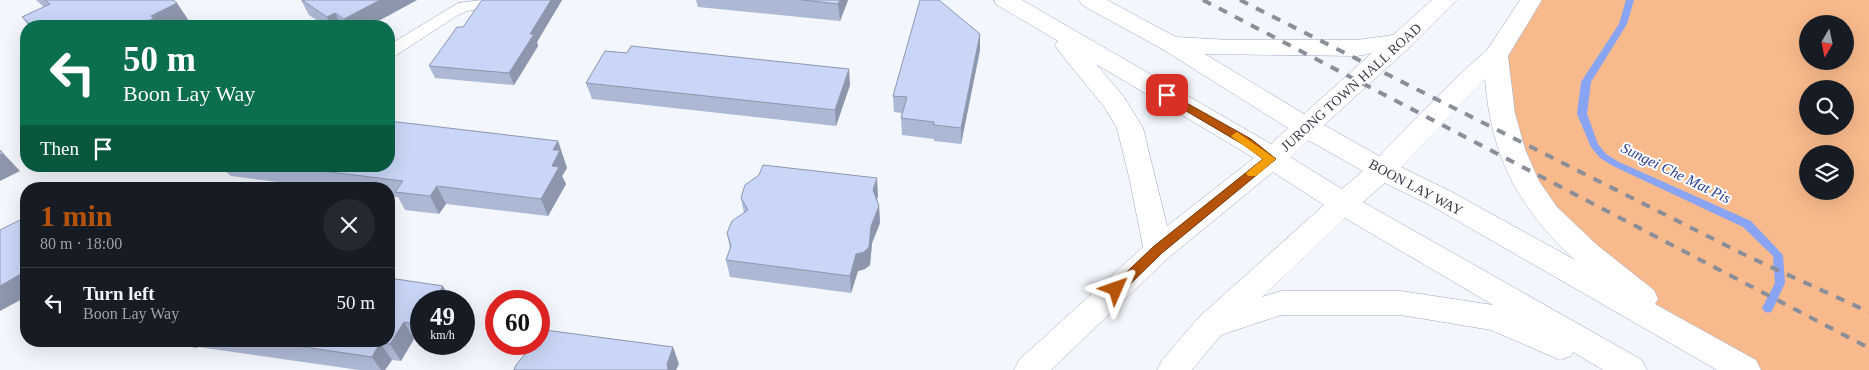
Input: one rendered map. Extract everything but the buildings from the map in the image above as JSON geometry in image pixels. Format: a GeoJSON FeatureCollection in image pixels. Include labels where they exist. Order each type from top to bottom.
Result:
{"type":"FeatureCollection","features":[{"type":"Feature","properties":{"kind":"main road"},"geometry":{"type":"LineString","coordinates":[[1005,0],[1248,142],[1271,159],[1343,204],[1631,370]]}},
{"type":"Feature","properties":{"kind":"main road","name":"BOON LAY WAY"},"geometry":{"type":"LineString","coordinates":[[1090,0],[1170,44],[1306,127],[1382,170],[1440,198],[1745,370]]}},
{"type":"Feature","properties":{"kind":"main road","name":"JURONG TOWN HALL ROAD"},"geometry":{"type":"LineString","coordinates":[[1030,370],[1158,250],[1271,159],[1446,0]]}},
{"type":"Feature","properties":{"kind":"main road"},"geometry":{"type":"LineString","coordinates":[[1173,370],[1210,326],[1382,170],[1470,79],[1496,56],[1530,0]]}},
{"type":"Feature","properties":{"kind":"main road"},"geometry":{"type":"LineString","coordinates":[[1055,30],[1115,103],[1130,128],[1144,181],[1158,250]]}},
{"type":"Feature","properties":{"kind":"main road"},"geometry":{"type":"LineString","coordinates":[[1170,44],[1230,48],[1357,48],[1402,41]]}},
{"type":"Feature","properties":{"kind":"main road"},"geometry":{"type":"LineString","coordinates":[[1496,56],[1497,83],[1506,138],[1520,173],[1538,202],[1570,237],[1694,342]]}},
{"type":"Feature","properties":{"kind":"main road"},"geometry":{"type":"LineString","coordinates":[[1210,326],[1281,303],[1401,303],[1495,318],[1612,370]]}},
{"type":"Feature","properties":{"kind":"lane"},"geometry":{"type":"LineString","coordinates":[[395,48],[464,6],[482,5]]}},
{"type":"Feature","properties":{"kind":"shaded area"},"geometry":{"type":"Polygon","coordinates":[[[1531,0],[1869,0],[1869,370],[1745,370],[1694,342],[1538,202],[1497,83],[1531,0]]]}},
{"type":"Feature","properties":{"kind":"waterway","name":"Sungei Che Mat Pis"},"geometry":{"type":"LineString","coordinates":[[1630,0],[1623,24],[1586,82],[1582,114],[1594,145],[1603,156],[1616,164],[1747,224],[1778,255],[1780,283],[1768,308]]}},
{"type":"Feature","properties":{"kind":"railway"},"geometry":{"type":"LineString","coordinates":[[1203,0],[1869,348]]}},
{"type":"Feature","properties":{"kind":"railway"},"geometry":{"type":"LineString","coordinates":[[1240,0],[1747,256],[1869,312]]}},
{"type":"Feature","properties":{"kind":"slow traffic"},"geometry":{"type":"LineString","coordinates":[[1237,136],[1271,159],[1252,173]]}},
{"type":"Feature","properties":{"kind":"route"},"geometry":{"type":"LineString","coordinates":[[1116,289],[1158,250],[1271,159],[1248,142],[1167,95]]}}]}
